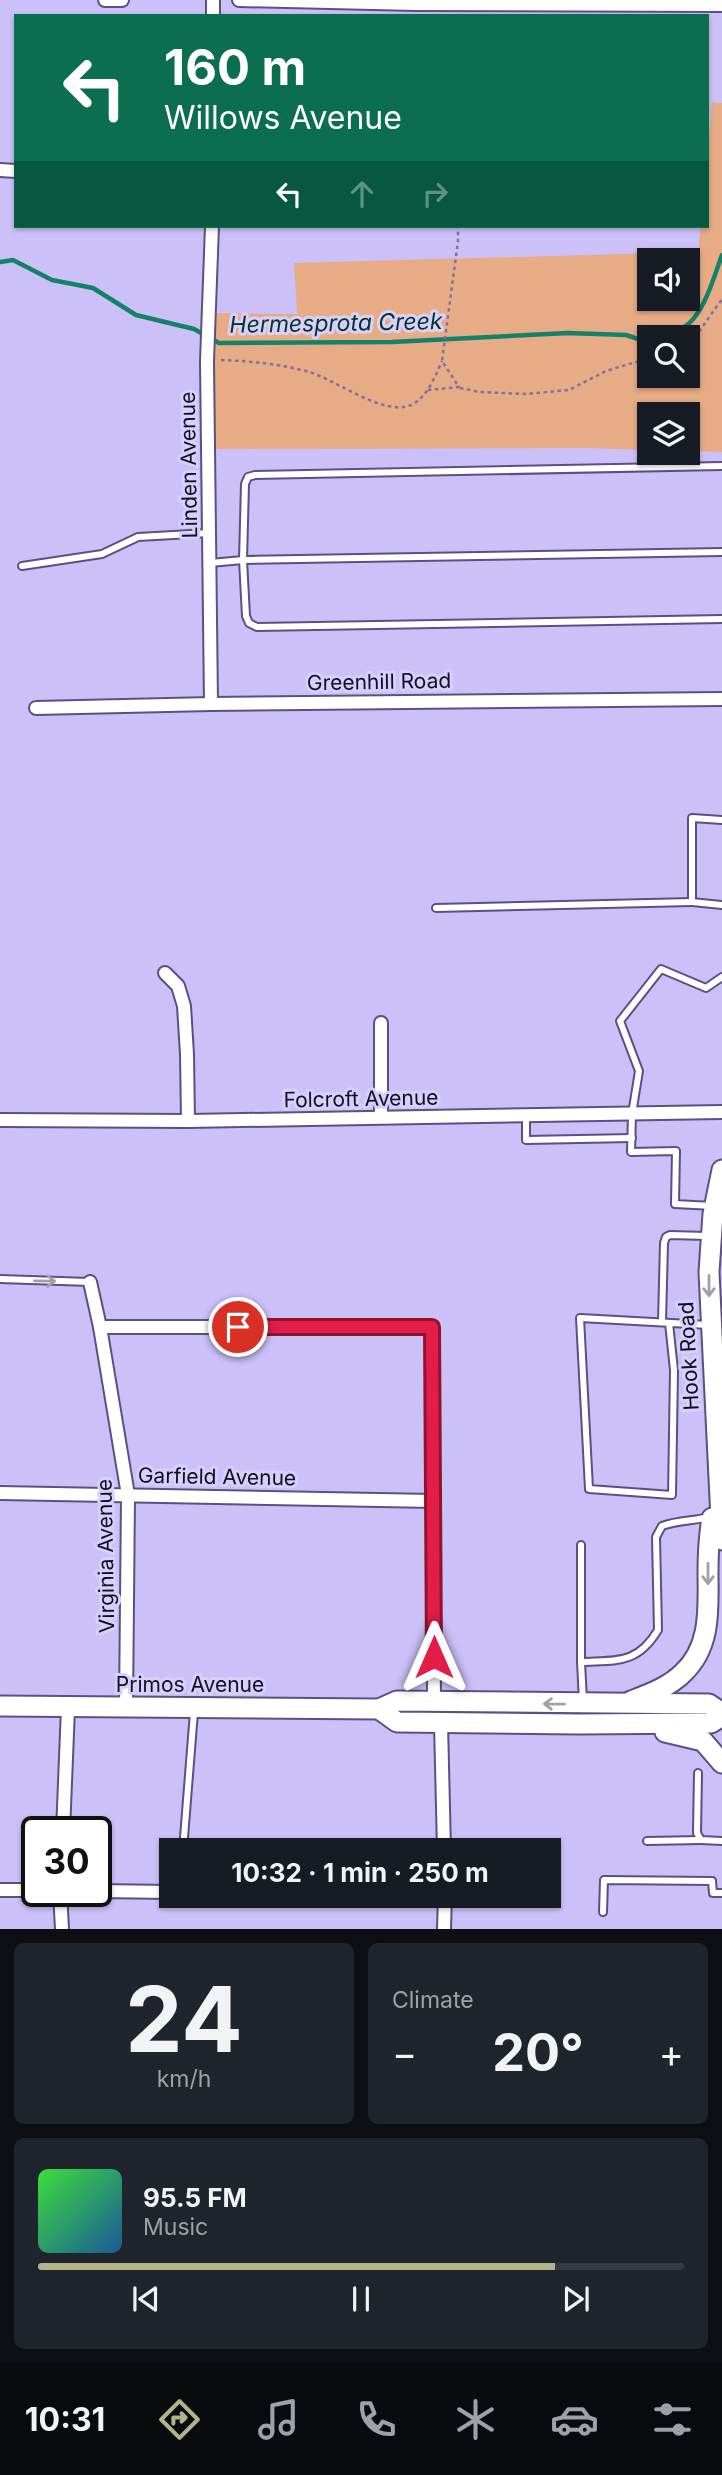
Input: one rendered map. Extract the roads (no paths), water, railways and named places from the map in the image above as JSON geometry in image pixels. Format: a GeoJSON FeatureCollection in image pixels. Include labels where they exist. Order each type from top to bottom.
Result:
{"type":"FeatureCollection","features":[{"type":"Feature","properties":{"kind":"main road","name":"Hook Road"},"geometry":{"type":"LineString","coordinates":[[722,1170],[711,1236],[709,1272],[722,1540]]}},
{"type":"Feature","properties":{"kind":"main road"},"geometry":{"type":"LineString","coordinates":[[622,1714],[682,1675],[691,1666],[703,1643],[708,1616],[708,1546],[719,1482]]}},
{"type":"Feature","properties":{"kind":"main road","name":"Primos Avenue"},"geometry":{"type":"LineString","coordinates":[[0,1706],[379,1709],[397,1701],[583,1704],[622,1714],[711,1723],[722,1714]]}},
{"type":"Feature","properties":{"kind":"main road","name":"Primos Avenue"},"geometry":{"type":"LineString","coordinates":[[379,1709],[397,1722],[441,1723],[622,1714]]}},
{"type":"Feature","properties":{"kind":"main road"},"geometry":{"type":"LineString","coordinates":[[622,1714],[703,1741],[722,1763]]}},
{"type":"Feature","properties":{"kind":"street"},"geometry":{"type":"LineString","coordinates":[[105,0],[122,0]]}},
{"type":"Feature","properties":{"kind":"street"},"geometry":{"type":"LineString","coordinates":[[239,0],[416,7],[528,2],[622,7],[722,5]]}},
{"type":"Feature","properties":{"kind":"street","name":"Linden Avenue"},"geometry":{"type":"LineString","coordinates":[[211,704],[209,360],[212,228]]}},
{"type":"Feature","properties":{"kind":"street","name":"Greenhill Road"},"geometry":{"type":"LineString","coordinates":[[36,708],[722,699]]}},
{"type":"Feature","properties":{"kind":"street"},"geometry":{"type":"LineString","coordinates":[[165,974],[178,986],[184,1006],[188,1121]]}},
{"type":"Feature","properties":{"kind":"street"},"geometry":{"type":"LineString","coordinates":[[381,1023],[381,1117]]}},
{"type":"Feature","properties":{"kind":"street","name":"Folcroft Avenue"},"geometry":{"type":"LineString","coordinates":[[0,1120],[188,1121],[722,1112]]}},
{"type":"Feature","properties":{"kind":"street","name":"Virginia Avenue"},"geometry":{"type":"LineString","coordinates":[[90,1282],[128,1494],[126,1706]]}},
{"type":"Feature","properties":{"kind":"street"},"geometry":{"type":"LineString","coordinates":[[100,1327],[432,1327],[434,1702]]}},
{"type":"Feature","properties":{"kind":"street","name":"Garfield Avenue"},"geometry":{"type":"LineString","coordinates":[[0,1493],[434,1501]]}},
{"type":"Feature","properties":{"kind":"street"},"geometry":{"type":"LineString","coordinates":[[64,1816],[68,1708]]}},
{"type":"Feature","properties":{"kind":"street"},"geometry":{"type":"LineString","coordinates":[[441,1723],[444,1838]]}},
{"type":"Feature","properties":{"kind":"street"},"geometry":{"type":"LineString","coordinates":[[0,1890],[21,1890]]}},
{"type":"Feature","properties":{"kind":"street"},"geometry":{"type":"LineString","coordinates":[[112,1891],[159,1892]]}},
{"type":"Feature","properties":{"kind":"street"},"geometry":{"type":"LineString","coordinates":[[61,1907],[62,1929]]}},
{"type":"Feature","properties":{"kind":"street"},"geometry":{"type":"LineString","coordinates":[[444,1929],[445,1908]]}},
{"type":"Feature","properties":{"kind":"lane"},"geometry":{"type":"LineString","coordinates":[[722,466],[256,475],[248,477],[245,484],[243,560],[246,616],[249,623],[257,627],[722,618]]}},
{"type":"Feature","properties":{"kind":"lane"},"geometry":{"type":"LineString","coordinates":[[22,566],[102,554],[138,537],[209,533]]}},
{"type":"Feature","properties":{"kind":"lane"},"geometry":{"type":"LineString","coordinates":[[210,563],[243,560],[722,552]]}},
{"type":"Feature","properties":{"kind":"lane"},"geometry":{"type":"LineString","coordinates":[[692,902],[692,818],[722,820]]}},
{"type":"Feature","properties":{"kind":"lane"},"geometry":{"type":"LineString","coordinates":[[436,908],[692,902],[722,905]]}},
{"type":"Feature","properties":{"kind":"lane"},"geometry":{"type":"LineString","coordinates":[[715,1206],[676,1204],[676,1152],[631,1152],[632,1114],[639,1071],[620,1021],[661,969],[706,988],[722,977]]}},
{"type":"Feature","properties":{"kind":"lane"},"geometry":{"type":"LineString","coordinates":[[526,1115],[526,1140],[632,1138]]}},
{"type":"Feature","properties":{"kind":"lane"},"geometry":{"type":"LineString","coordinates":[[710,1325],[666,1323],[580,1318],[589,1489],[672,1495],[674,1370],[666,1323],[664,1243],[666,1237],[711,1236]]}},
{"type":"Feature","properties":{"kind":"lane"},"geometry":{"type":"LineString","coordinates":[[0,1279],[90,1282]]}},
{"type":"Feature","properties":{"kind":"lane"},"geometry":{"type":"LineString","coordinates":[[580,1662],[622,1661],[651,1641],[658,1630],[659,1616],[656,1537],[662,1526],[712,1516]]}},
{"type":"Feature","properties":{"kind":"lane"},"geometry":{"type":"LineString","coordinates":[[581,1545],[580,1662],[583,1704]]}},
{"type":"Feature","properties":{"kind":"lane"},"geometry":{"type":"LineString","coordinates":[[184,1838],[195,1707]]}},
{"type":"Feature","properties":{"kind":"lane"},"geometry":{"type":"LineString","coordinates":[[698,1773],[697,1833],[701,1840]]}},
{"type":"Feature","properties":{"kind":"lane"},"geometry":{"type":"LineString","coordinates":[[647,1841],[722,1841]]}},
{"type":"Feature","properties":{"kind":"lane"},"geometry":{"type":"LineString","coordinates":[[603,1912],[604,1880],[712,1881],[713,1893],[722,1893]]}},
{"type":"Feature","properties":{"kind":"waterway","name":"Hermesprota Creek"},"geometry":{"type":"LineString","coordinates":[[686,325],[702,305],[722,255]]}},
{"type":"Feature","properties":{"kind":"waterway","name":"Hermesprota Creek"},"geometry":{"type":"LineString","coordinates":[[0,262],[13,260],[52,280],[93,288],[136,315],[194,329],[219,343],[392,342],[568,333],[626,335],[637,339]]}}]}
